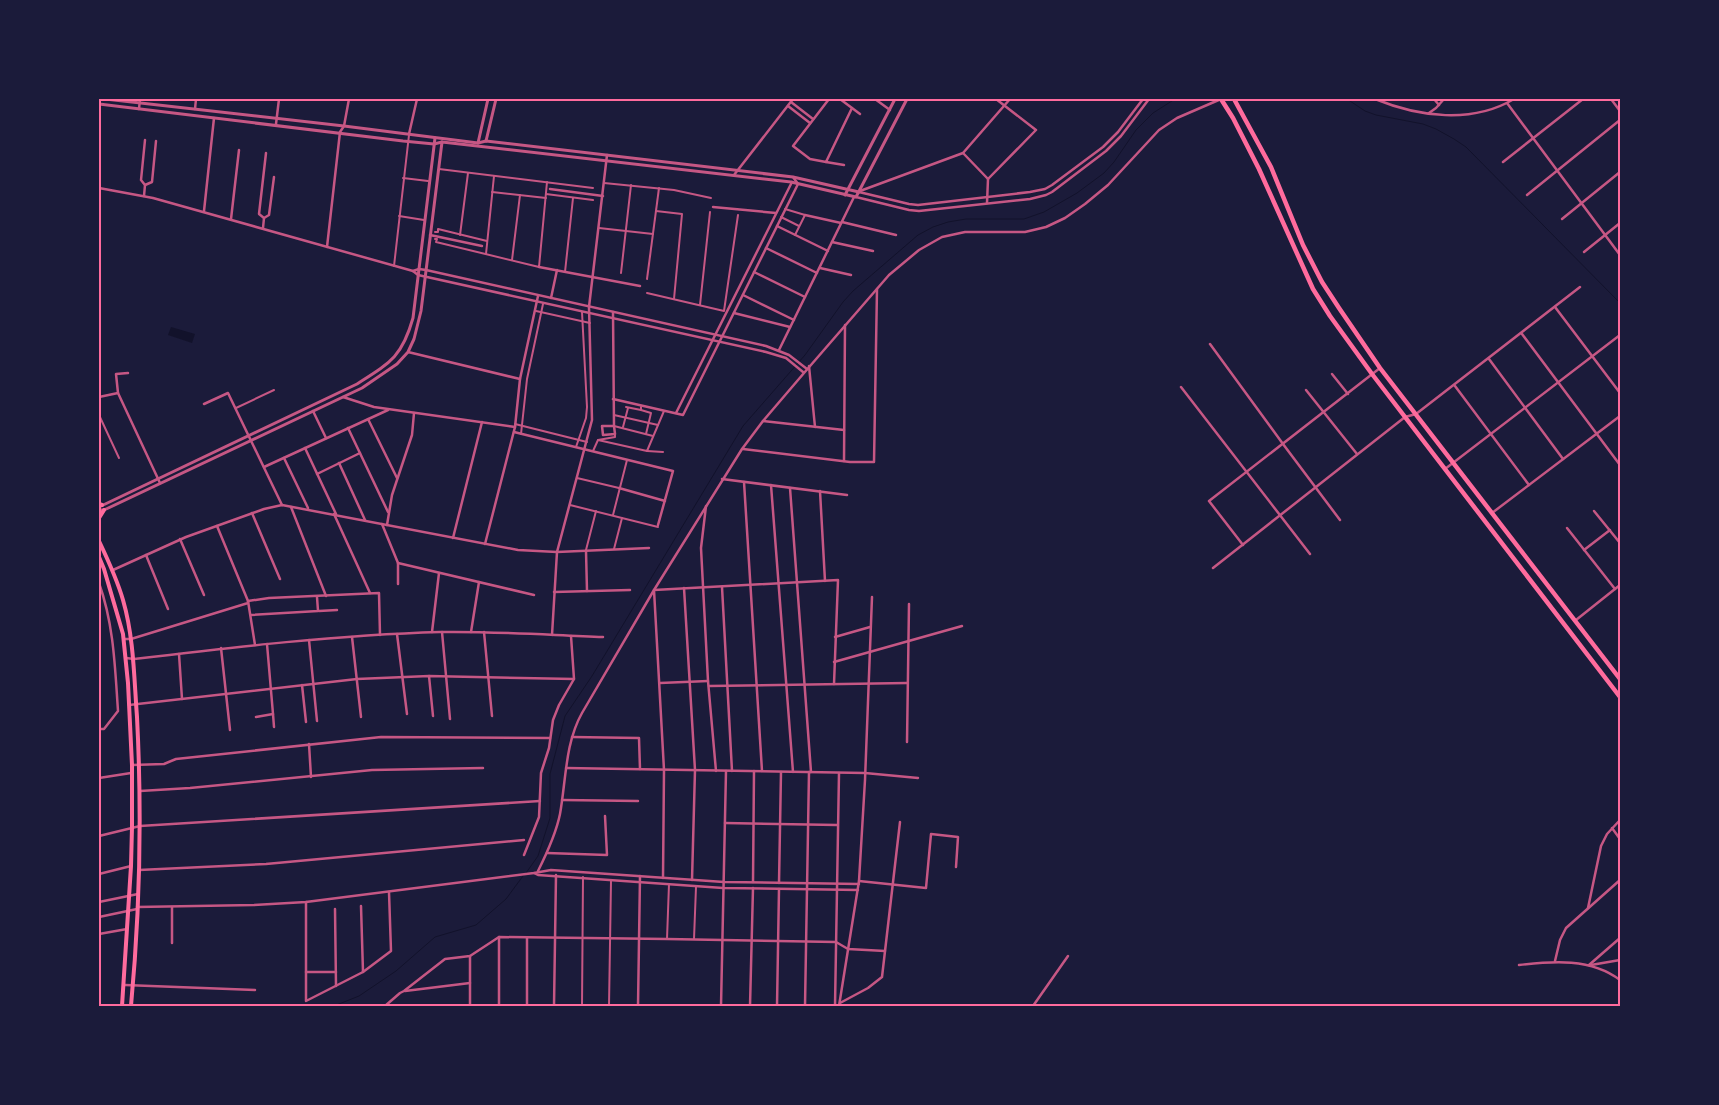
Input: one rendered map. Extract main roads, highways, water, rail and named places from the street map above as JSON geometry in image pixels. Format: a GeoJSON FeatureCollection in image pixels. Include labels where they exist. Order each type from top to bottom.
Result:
{"type":"FeatureCollection","features":[{"type":"Feature","properties":{"kind":"highway"},"geometry":{"type":"LineString","coordinates":[[1221,99],[1259,169],[1313,289],[1335,323],[1620,697]]}},
{"type":"Feature","properties":{"kind":"highway"},"geometry":{"type":"LineString","coordinates":[[1234,99],[1271,167],[1303,245],[1322,282],[1380,368],[1620,679]]}},
{"type":"Feature","properties":{"kind":"highway"},"geometry":{"type":"LineString","coordinates":[[1286,232],[1296,228]]}},
{"type":"Feature","properties":{"kind":"main road"},"geometry":{"type":"LineString","coordinates":[[99,518],[104,510]]}},
{"type":"Feature","properties":{"kind":"main road"},"geometry":{"type":"LineString","coordinates":[[99,540],[113,570],[124,601],[134,658],[140,826],[131,1006]]}},
{"type":"Feature","properties":{"kind":"main road"},"geometry":{"type":"LineString","coordinates":[[99,557],[115,602],[124,639],[129,705],[132,765],[132,827],[130,896],[122,1006]]}},
{"type":"Feature","properties":{"kind":"waterway"},"geometry":{"type":"LineString","coordinates":[[526,873],[538,856],[550,818],[550,774],[565,716],[592,676],[743,426],[805,355],[843,302],[853,291],[918,235],[933,227],[966,219],[1024,219],[1044,212],[1077,193],[1104,173],[1136,130],[1153,113],[1175,99]]}},
{"type":"Feature","properties":{"kind":"waterway"},"geometry":{"type":"LineString","coordinates":[[1347,99],[1365,111],[1376,115],[1423,124],[1436,129],[1466,147],[1620,303]]}},
{"type":"Feature","properties":{"kind":"waterway"},"geometry":{"type":"LineString","coordinates":[[334,1006],[359,996],[396,971],[435,937],[476,925],[506,899],[523,876]]}}]}
